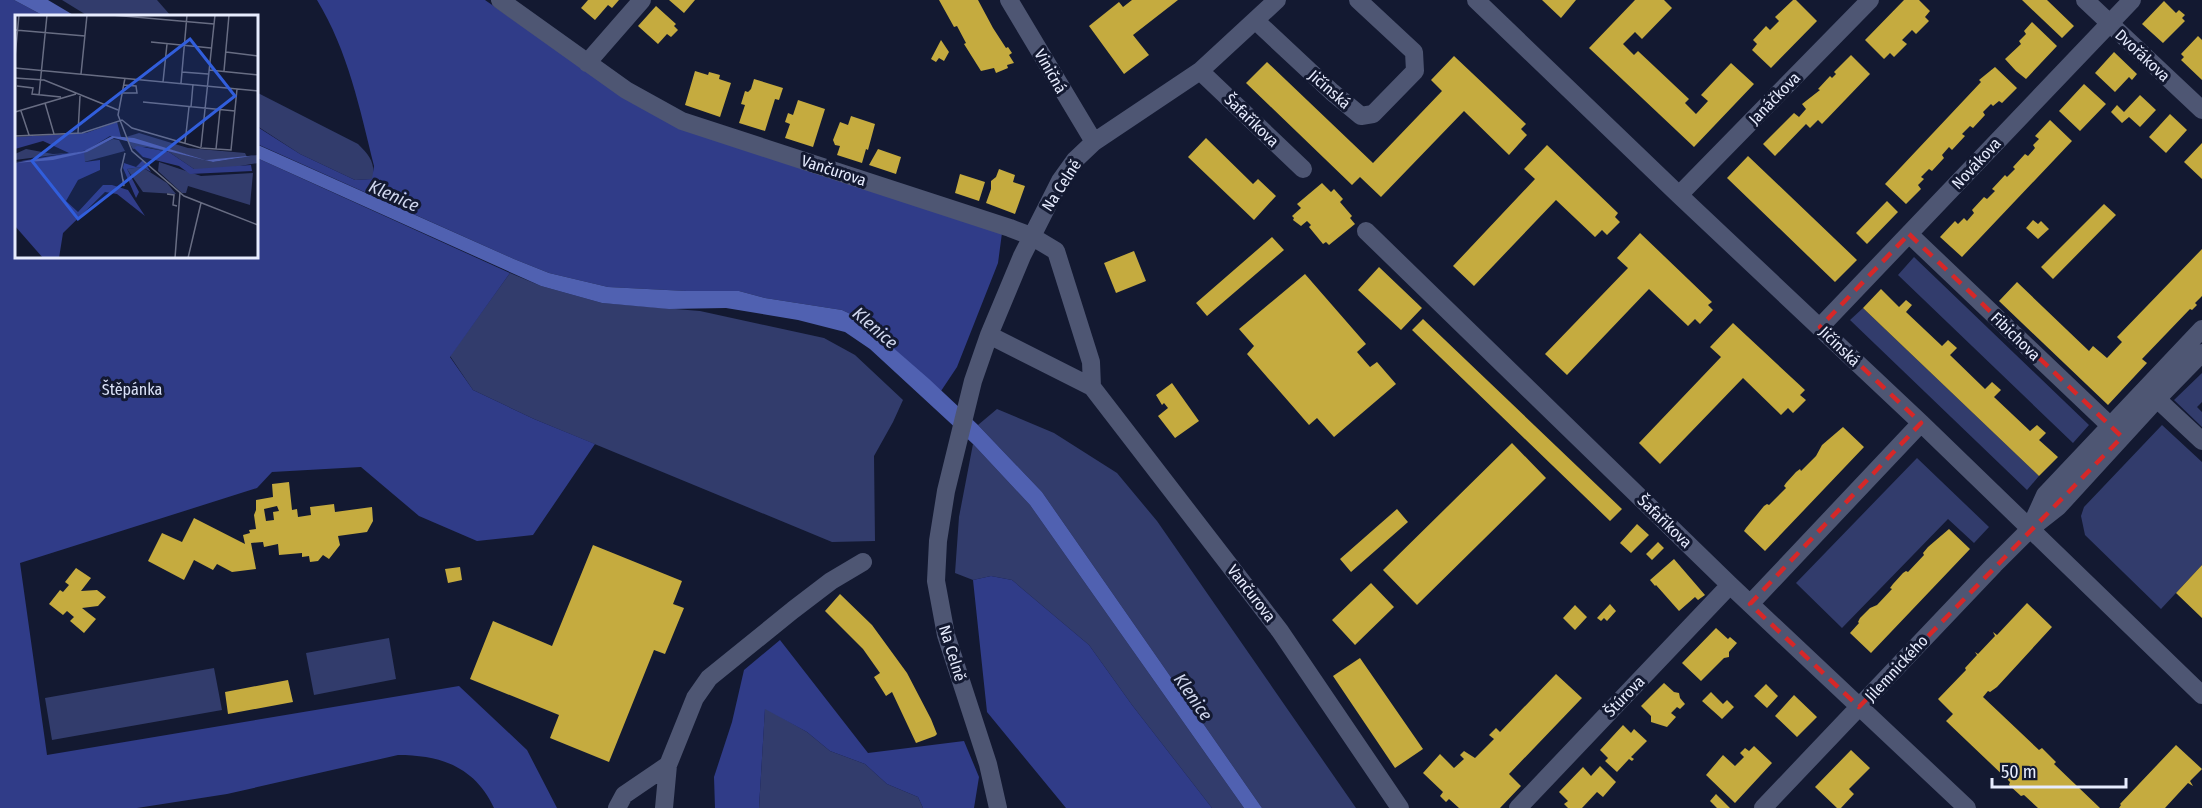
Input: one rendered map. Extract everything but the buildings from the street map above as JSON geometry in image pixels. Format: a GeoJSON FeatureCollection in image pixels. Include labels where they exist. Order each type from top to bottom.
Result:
{"type":"FeatureCollection","features":[{"type":"Feature","properties":{"kind":"street","name":"Vančurova"},"geometry":{"type":"LineString","coordinates":[[500,0],[626,90],[682,121],[999,224],[1031,236],[1056,251],[1091,362],[1092,387]]}},
{"type":"Feature","properties":{"kind":"street"},"geometry":{"type":"LineString","coordinates":[[587,63],[642,0]]}},
{"type":"Feature","properties":{"kind":"street","name":"Viničná"},"geometry":{"type":"LineString","coordinates":[[1009,0],[1094,142]]}},
{"type":"Feature","properties":{"kind":"street","name":"Na Celně"},"geometry":{"type":"LineString","coordinates":[[998,808],[988,764],[946,635],[936,581],[938,541],[973,381],[989,335],[1031,236],[1060,181],[1075,160],[1094,142],[1200,71],[1277,0]]}},
{"type":"Feature","properties":{"kind":"street","name":"Jičínská"},"geometry":{"type":"LineString","coordinates":[[1256,21],[1361,116],[1373,114],[1415,71],[1414,52],[1358,0]]}},
{"type":"Feature","properties":{"kind":"street","name":"Jičínská"},"geometry":{"type":"LineString","coordinates":[[1476,0],[1921,423],[2202,695]]}},
{"type":"Feature","properties":{"kind":"street","name":"Janáčkova"},"geometry":{"type":"LineString","coordinates":[[1679,195],[1870,0]]}},
{"type":"Feature","properties":{"kind":"street","name":"Dvořákova"},"geometry":{"type":"LineString","coordinates":[[2085,0],[2202,110]]}},
{"type":"Feature","properties":{"kind":"street","name":"Novákova"},"geometry":{"type":"LineString","coordinates":[[1820,327],[2132,0]]}},
{"type":"Feature","properties":{"kind":"street","name":"Šafaříkova"},"geometry":{"type":"LineString","coordinates":[[1200,71],[1303,170]]}},
{"type":"Feature","properties":{"kind":"street","name":"Šafaříkova"},"geometry":{"type":"LineString","coordinates":[[1366,231],[1730,585],[1967,808]]}},
{"type":"Feature","properties":{"kind":"street","name":"Fibichova"},"geometry":{"type":"LineString","coordinates":[[1909,234],[2116,432]]}},
{"type":"Feature","properties":{"kind":"street","name":"Jilemnického"},"geometry":{"type":"LineString","coordinates":[[2116,432],[2202,329]]}},
{"type":"Feature","properties":{"kind":"street","name":"Vančurova"},"geometry":{"type":"LineString","coordinates":[[989,335],[1092,387],[1281,631],[1400,808]]}},
{"type":"Feature","properties":{"kind":"street","name":"Jilemnického"},"geometry":{"type":"LineString","coordinates":[[1763,808],[2030,529],[2045,495],[2157,399],[2202,354]]}},
{"type":"Feature","properties":{"kind":"street"},"geometry":{"type":"LineString","coordinates":[[2157,399],[2202,441]]}},
{"type":"Feature","properties":{"kind":"street"},"geometry":{"type":"LineString","coordinates":[[1750,604],[1921,423]]}},
{"type":"Feature","properties":{"kind":"street"},"geometry":{"type":"LineString","coordinates":[[664,808],[668,765],[695,698],[709,678],[755,639],[812,596],[863,562]]}},
{"type":"Feature","properties":{"kind":"street","name":"Štúrova"},"geometry":{"type":"LineString","coordinates":[[1518,808],[1730,585]]}},
{"type":"Feature","properties":{"kind":"street"},"geometry":{"type":"LineString","coordinates":[[617,808],[624,795],[668,765]]}},
{"type":"Feature","properties":{"kind":"highlighted area"},"geometry":{"type":"Polygon","coordinates":[[[1909,234],[2122,437],[1859,707],[1750,604],[1921,423],[1820,327],[1909,234]]]}},
{"type":"Feature","properties":{"kind":"shaded area"},"geometry":{"type":"Polygon","coordinates":[[[14,0],[48,0],[73,15],[42,15],[14,0]]]}},
{"type":"Feature","properties":{"kind":"shaded area"},"geometry":{"type":"Polygon","coordinates":[[[62,0],[157,0],[170,15],[86,15],[62,0]]]}},
{"type":"Feature","properties":{"kind":"shaded area"},"geometry":{"type":"Polygon","coordinates":[[[258,93],[358,144],[371,160],[373,179],[355,180],[300,154],[258,127],[258,93]]]}},
{"type":"Feature","properties":{"kind":"shaded area"},"geometry":{"type":"Polygon","coordinates":[[[258,145],[549,273],[608,287],[739,291],[765,298],[842,310],[859,318],[978,425],[1042,492],[1262,808],[1244,808],[1030,505],[973,444],[870,349],[845,332],[798,320],[726,308],[669,309],[602,303],[541,286],[258,158],[258,145]]]}},
{"type":"Feature","properties":{"kind":"shaded area"},"geometry":{"type":"Polygon","coordinates":[[[1914,257],[2089,425],[2073,443],[1898,275],[1914,257]]]}},
{"type":"Feature","properties":{"kind":"shaded area"},"geometry":{"type":"Polygon","coordinates":[[[510,273],[541,286],[602,303],[700,311],[824,338],[855,355],[903,400],[874,456],[875,541],[832,542],[534,419],[473,390],[450,356],[510,273]]]}},
{"type":"Feature","properties":{"kind":"shaded area"},"geometry":{"type":"Polygon","coordinates":[[[1863,308],[2039,476],[2027,490],[1850,320],[1863,308]]]}},
{"type":"Feature","properties":{"kind":"shaded area"},"geometry":{"type":"Polygon","coordinates":[[[2202,373],[2202,402],[2197,407],[2202,412],[2202,427],[2174,400],[2202,373]]]}},
{"type":"Feature","properties":{"kind":"shaded area"},"geometry":{"type":"Polygon","coordinates":[[[997,409],[1054,433],[1117,473],[1157,521],[1356,808],[1262,808],[1042,492],[978,425],[997,409]]]}},
{"type":"Feature","properties":{"kind":"shaded area"},"geometry":{"type":"Polygon","coordinates":[[[2162,425],[2202,462],[2202,565],[2161,609],[2085,535],[2081,516],[2084,507],[2162,425]]]}},
{"type":"Feature","properties":{"kind":"shaded area"},"geometry":{"type":"Polygon","coordinates":[[[973,444],[1030,505],[1244,808],[1212,808],[1132,705],[1089,645],[1012,580],[991,576],[973,580],[955,573],[959,517],[973,444]]]}},
{"type":"Feature","properties":{"kind":"shaded area"},"geometry":{"type":"Polygon","coordinates":[[[1917,458],[1989,527],[1974,543],[1948,519],[1842,628],[1796,583],[1917,458]]]}},
{"type":"Feature","properties":{"kind":"shaded area"},"geometry":{"type":"Polygon","coordinates":[[[389,638],[396,679],[314,695],[306,653],[389,638]]]}},
{"type":"Feature","properties":{"kind":"shaded area"},"geometry":{"type":"Polygon","coordinates":[[[214,668],[222,710],[52,740],[45,698],[214,668]]]}},
{"type":"Feature","properties":{"kind":"shaded area"},"geometry":{"type":"Polygon","coordinates":[[[765,708],[807,732],[830,751],[865,764],[887,784],[918,797],[923,808],[759,808],[765,708]]]}},
{"type":"Feature","properties":{"kind":"green space","name":"Štěpánka"},"geometry":{"type":"Polygon","coordinates":[[[0,0],[14,0],[42,15],[15,15],[15,258],[258,258],[258,158],[510,273],[450,357],[473,390],[534,419],[595,444],[533,535],[477,541],[419,516],[361,467],[272,472],[257,488],[20,563],[47,755],[459,686],[527,750],[557,808],[494,808],[477,782],[455,766],[428,758],[398,755],[227,794],[137,808],[0,808],[0,0]]]}},
{"type":"Feature","properties":{"kind":"green space"},"geometry":{"type":"Polygon","coordinates":[[[317,0],[485,0],[617,92],[1002,233],[998,263],[957,367],[941,391],[859,318],[842,310],[765,298],[739,291],[608,287],[549,273],[258,144],[258,127],[300,154],[355,180],[372,179],[374,166],[364,123],[345,60],[328,19],[317,0]]]}},
{"type":"Feature","properties":{"kind":"green space"},"geometry":{"type":"Polygon","coordinates":[[[991,576],[1012,580],[1089,645],[1132,705],[1212,808],[1066,808],[987,712],[973,580],[991,576]]]}},
{"type":"Feature","properties":{"kind":"green space"},"geometry":{"type":"Polygon","coordinates":[[[780,640],[868,753],[964,741],[979,777],[974,808],[923,808],[918,797],[887,784],[865,764],[830,751],[807,732],[765,709],[759,808],[715,808],[714,777],[732,722],[744,670],[780,640]]]}},
{"type":"Feature","properties":{"kind":"water label","name":"Klenice"},"geometry":{"type":"Point","coordinates":[394,196]}},
{"type":"Feature","properties":{"kind":"water label","name":"Klenice"},"geometry":{"type":"Point","coordinates":[875,328]}},
{"type":"Feature","properties":{"kind":"water label","name":"Klenice"},"geometry":{"type":"Point","coordinates":[1193,697]}}]}
